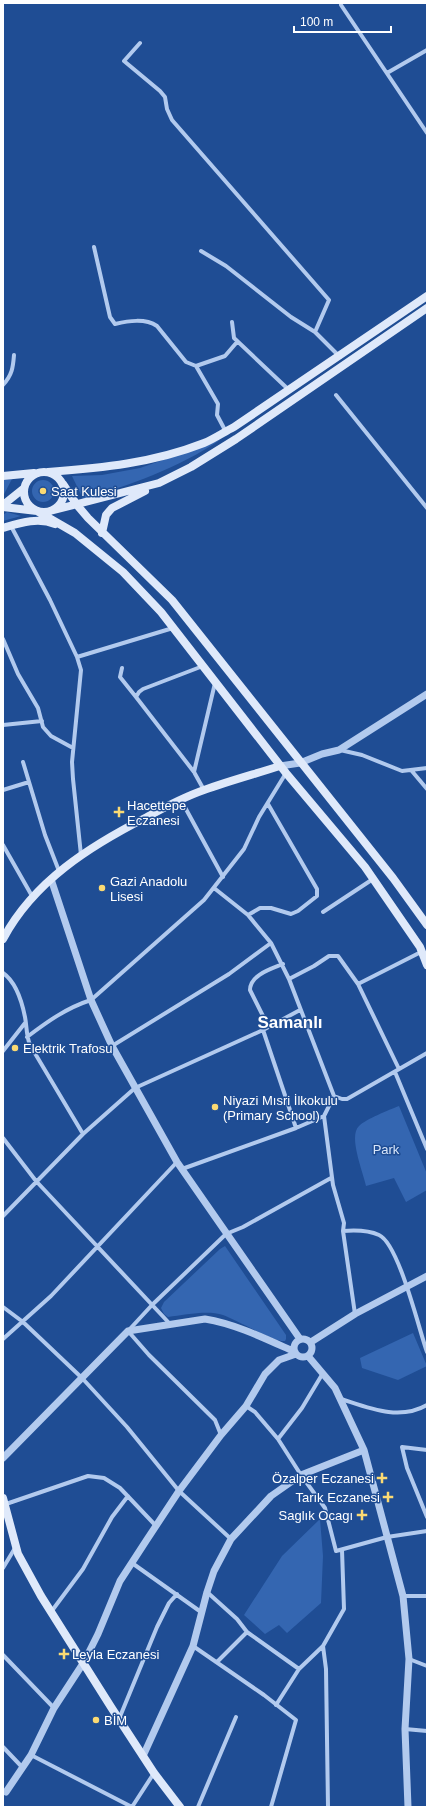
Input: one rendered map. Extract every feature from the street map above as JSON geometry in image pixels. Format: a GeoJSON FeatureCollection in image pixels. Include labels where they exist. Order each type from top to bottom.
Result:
{"type":"FeatureCollection","features":[{"type":"Feature","properties":{"kind":"main road"},"geometry":{"type":"LineString","coordinates":[[3,476],[103,468],[137,463],[167,456],[205,442],[226,432],[290,390],[427,296]]}},
{"type":"Feature","properties":{"kind":"main road"},"geometry":{"type":"LineString","coordinates":[[102,533],[106,515],[112,508],[191,467],[236,439],[427,308]]}},
{"type":"Feature","properties":{"kind":"main road"},"geometry":{"type":"LineString","coordinates":[[48,472],[54,474],[63,484],[77,505],[102,533],[172,600],[388,872],[427,925]]}},
{"type":"Feature","properties":{"kind":"main road"},"geometry":{"type":"LineString","coordinates":[[3,506],[23,489],[29,477],[35,473]]}},
{"type":"Feature","properties":{"kind":"main road"},"geometry":{"type":"LineString","coordinates":[[3,506],[37,511],[50,511],[159,483]]}},
{"type":"Feature","properties":{"kind":"main road"},"geometry":{"type":"LineString","coordinates":[[50,511],[56,508],[63,497],[63,484]]}},
{"type":"Feature","properties":{"kind":"main road"},"geometry":{"type":"LineString","coordinates":[[23,489],[26,502],[37,511],[75,533],[123,572],[161,612],[216,681],[280,766],[365,867],[421,952],[427,965]]}},
{"type":"Feature","properties":{"kind":"main road"},"geometry":{"type":"LineString","coordinates":[[7,527],[30,522],[49,522],[75,533]]}},
{"type":"Feature","properties":{"kind":"main road"},"geometry":{"type":"LineString","coordinates":[[4,934],[32,896],[59,871],[110,836],[204,790],[280,766]]}},
{"type":"Feature","properties":{"kind":"main road"},"geometry":{"type":"LineString","coordinates":[[4,1501],[18,1554],[40,1596],[84,1662],[154,1773],[180,1807]]}},
{"type":"Feature","properties":{"kind":"street"},"geometry":{"type":"LineString","coordinates":[[341,5],[427,133]]}},
{"type":"Feature","properties":{"kind":"street"},"geometry":{"type":"LineString","coordinates":[[140,42],[124,61],[160,91],[165,97],[167,110],[172,120],[329,300],[315,332]]}},
{"type":"Feature","properties":{"kind":"street"},"geometry":{"type":"LineString","coordinates":[[387,73],[427,50]]}},
{"type":"Feature","properties":{"kind":"street"},"geometry":{"type":"LineString","coordinates":[[94,247],[110,317],[115,324],[124,322],[150,322],[157,326],[186,362],[196,366],[218,404],[217,415],[226,432]]}},
{"type":"Feature","properties":{"kind":"street"},"geometry":{"type":"LineString","coordinates":[[201,251],[226,266],[291,317],[315,332],[340,356]]}},
{"type":"Feature","properties":{"kind":"street"},"geometry":{"type":"LineString","coordinates":[[232,322],[234,338],[237,342],[290,390]]}},
{"type":"Feature","properties":{"kind":"street"},"geometry":{"type":"LineString","coordinates":[[196,366],[225,356],[237,342]]}},
{"type":"Feature","properties":{"kind":"street"},"geometry":{"type":"LineString","coordinates":[[3,386],[10,377],[13,369],[14,355]]}},
{"type":"Feature","properties":{"kind":"street"},"geometry":{"type":"LineString","coordinates":[[336,395],[427,508]]}},
{"type":"Feature","properties":{"kind":"street"},"geometry":{"type":"LineString","coordinates":[[7,527],[50,600],[77,657],[81,677],[72,748],[73,779],[81,855]]}},
{"type":"Feature","properties":{"kind":"street"},"geometry":{"type":"LineString","coordinates":[[77,657],[174,628]]}},
{"type":"Feature","properties":{"kind":"street"},"geometry":{"type":"LineString","coordinates":[[3,639],[18,674],[38,708],[44,727],[51,736],[72,748]]}},
{"type":"Feature","properties":{"kind":"street"},"geometry":{"type":"LineString","coordinates":[[136,697],[139,692],[143,690],[203,666]]}},
{"type":"Feature","properties":{"kind":"street"},"geometry":{"type":"LineString","coordinates":[[122,668],[120,676],[194,772],[204,790]]}},
{"type":"Feature","properties":{"kind":"street"},"geometry":{"type":"LineString","coordinates":[[194,772],[216,681]]}},
{"type":"Feature","properties":{"kind":"street"},"geometry":{"type":"LineString","coordinates":[[280,766],[300,763],[322,754],[339,750],[427,694]]}},
{"type":"Feature","properties":{"kind":"street"},"geometry":{"type":"LineString","coordinates":[[3,725],[42,720]]}},
{"type":"Feature","properties":{"kind":"street"},"geometry":{"type":"LineString","coordinates":[[339,750],[362,754],[402,770],[427,768]]}},
{"type":"Feature","properties":{"kind":"street"},"geometry":{"type":"LineString","coordinates":[[23,762],[45,835],[59,871]]}},
{"type":"Feature","properties":{"kind":"street"},"geometry":{"type":"LineString","coordinates":[[411,770],[427,789]]}},
{"type":"Feature","properties":{"kind":"street"},"geometry":{"type":"LineString","coordinates":[[27,1038],[72,1006],[91,1000],[196,907],[214,888],[244,849],[259,817],[286,773]]}},
{"type":"Feature","properties":{"kind":"street"},"geometry":{"type":"LineString","coordinates":[[3,790],[30,782]]}},
{"type":"Feature","properties":{"kind":"street"},"geometry":{"type":"LineString","coordinates":[[181,800],[223,877]]}},
{"type":"Feature","properties":{"kind":"street"},"geometry":{"type":"LineString","coordinates":[[248,915],[260,908],[271,908],[291,914],[298,911],[317,896],[317,889],[268,804]]}},
{"type":"Feature","properties":{"kind":"street"},"geometry":{"type":"LineString","coordinates":[[3,845],[32,896]]}},
{"type":"Feature","properties":{"kind":"street"},"geometry":{"type":"LineString","coordinates":[[51,879],[91,1000],[112,1046],[177,1162],[300,1339]]}},
{"type":"Feature","properties":{"kind":"street"},"geometry":{"type":"LineString","coordinates":[[323,912],[373,880]]}},
{"type":"Feature","properties":{"kind":"street"},"geometry":{"type":"LineString","coordinates":[[214,888],[248,915],[272,943],[289,979],[334,1096],[347,1099],[427,1053]]}},
{"type":"Feature","properties":{"kind":"street"},"geometry":{"type":"LineString","coordinates":[[112,1046],[229,974],[272,943]]}},
{"type":"Feature","properties":{"kind":"street"},"geometry":{"type":"LineString","coordinates":[[358,984],[421,952]]}},
{"type":"Feature","properties":{"kind":"street"},"geometry":{"type":"LineString","coordinates":[[289,979],[329,956],[335,955],[342,960],[358,984],[397,1070],[427,1149]]}},
{"type":"Feature","properties":{"kind":"street"},"geometry":{"type":"LineString","coordinates":[[268,1026],[250,990],[250,986],[256,977],[282,964]]}},
{"type":"Feature","properties":{"kind":"street"},"geometry":{"type":"LineString","coordinates":[[3,973],[13,982],[24,1012],[27,1038],[83,1134]]}},
{"type":"Feature","properties":{"kind":"street"},"geometry":{"type":"LineString","coordinates":[[263,1030],[300,1010]]}},
{"type":"Feature","properties":{"kind":"street"},"geometry":{"type":"LineString","coordinates":[[3,1216],[83,1134],[135,1088],[263,1030],[300,1010]]}},
{"type":"Feature","properties":{"kind":"street"},"geometry":{"type":"LineString","coordinates":[[3,1052],[26,1023]]}},
{"type":"Feature","properties":{"kind":"street"},"geometry":{"type":"LineString","coordinates":[[263,1030],[296,1128]]}},
{"type":"Feature","properties":{"kind":"street"},"geometry":{"type":"LineString","coordinates":[[334,1096],[324,1116],[332,1178],[344,1224],[343,1231],[355,1314]]}},
{"type":"Feature","properties":{"kind":"street"},"geometry":{"type":"LineString","coordinates":[[182,1169],[296,1128],[324,1116]]}},
{"type":"Feature","properties":{"kind":"street"},"geometry":{"type":"LineString","coordinates":[[3,1138],[36,1181],[170,1324]]}},
{"type":"Feature","properties":{"kind":"street"},"geometry":{"type":"LineString","coordinates":[[3,1339],[51,1296],[96,1246],[177,1162]]}},
{"type":"Feature","properties":{"kind":"street"},"geometry":{"type":"LineString","coordinates":[[3,1458],[152,1305],[226,1234],[243,1227],[332,1178]]}},
{"type":"Feature","properties":{"kind":"street"},"geometry":{"type":"LineString","coordinates":[[343,1231],[364,1230],[381,1235],[394,1254],[407,1287],[427,1352]]}},
{"type":"Feature","properties":{"kind":"street"},"geometry":{"type":"LineString","coordinates":[[311,1342],[355,1314],[427,1276]]}},
{"type":"Feature","properties":{"kind":"street"},"geometry":{"type":"LineString","coordinates":[[3,1307],[23,1322],[82,1378],[127,1427],[179,1492],[231,1539]]}},
{"type":"Feature","properties":{"kind":"street"},"geometry":{"type":"LineString","coordinates":[[128,1331],[205,1319],[218,1321],[302,1357],[308,1356],[313,1348],[311,1342],[306,1338],[300,1339],[295,1343],[295,1353]]}},
{"type":"Feature","properties":{"kind":"street"},"geometry":{"type":"LineString","coordinates":[[128,1331],[149,1355],[215,1420],[221,1435]]}},
{"type":"Feature","properties":{"kind":"street"},"geometry":{"type":"LineString","coordinates":[[4,1795],[31,1756],[54,1708],[84,1662],[98,1634],[120,1581],[156,1526],[221,1435],[246,1406],[265,1374],[279,1360],[295,1353]]}},
{"type":"Feature","properties":{"kind":"street"},"geometry":{"type":"LineString","coordinates":[[308,1356],[335,1388],[364,1450],[403,1596],[409,1659],[405,1729],[408,1807]]}},
{"type":"Feature","properties":{"kind":"street"},"geometry":{"type":"LineString","coordinates":[[278,1439],[302,1408],[323,1373]]}},
{"type":"Feature","properties":{"kind":"street"},"geometry":{"type":"LineString","coordinates":[[340,1399],[384,1412],[403,1414],[427,1405]]}},
{"type":"Feature","properties":{"kind":"street"},"geometry":{"type":"LineString","coordinates":[[246,1406],[255,1412],[278,1439],[301,1475],[325,1508],[336,1551],[387,1537],[427,1531]]}},
{"type":"Feature","properties":{"kind":"street"},"geometry":{"type":"LineString","coordinates":[[427,1450],[402,1447],[407,1468],[427,1516]]}},
{"type":"Feature","properties":{"kind":"street"},"geometry":{"type":"LineString","coordinates":[[143,1756],[193,1646],[201,1612],[214,1571],[231,1539],[271,1496],[301,1475],[364,1450]]}},
{"type":"Feature","properties":{"kind":"street"},"geometry":{"type":"LineString","coordinates":[[4,1501],[88,1476],[104,1478],[120,1488],[156,1526]]}},
{"type":"Feature","properties":{"kind":"street"},"geometry":{"type":"LineString","coordinates":[[51,1612],[83,1568],[112,1517],[128,1496]]}},
{"type":"Feature","properties":{"kind":"street"},"geometry":{"type":"LineString","coordinates":[[3,1568],[16,1546]]}},
{"type":"Feature","properties":{"kind":"street"},"geometry":{"type":"LineString","coordinates":[[276,1705],[299,1669],[324,1646],[344,1609],[342,1550]]}},
{"type":"Feature","properties":{"kind":"street"},"geometry":{"type":"LineString","coordinates":[[132,1563],[201,1612]]}},
{"type":"Feature","properties":{"kind":"street"},"geometry":{"type":"LineString","coordinates":[[207,1592],[237,1619],[247,1632],[299,1669]]}},
{"type":"Feature","properties":{"kind":"street"},"geometry":{"type":"LineString","coordinates":[[119,1719],[157,1627],[169,1603],[177,1594]]}},
{"type":"Feature","properties":{"kind":"street"},"geometry":{"type":"LineString","coordinates":[[403,1596],[427,1596]]}},
{"type":"Feature","properties":{"kind":"street"},"geometry":{"type":"LineString","coordinates":[[217,1662],[247,1632]]}},
{"type":"Feature","properties":{"kind":"street"},"geometry":{"type":"LineString","coordinates":[[193,1646],[296,1720],[271,1807]]}},
{"type":"Feature","properties":{"kind":"street"},"geometry":{"type":"LineString","coordinates":[[324,1646],[326,1669],[328,1807]]}},
{"type":"Feature","properties":{"kind":"street"},"geometry":{"type":"LineString","coordinates":[[3,1655],[54,1708]]}},
{"type":"Feature","properties":{"kind":"street"},"geometry":{"type":"LineString","coordinates":[[409,1659],[427,1666]]}},
{"type":"Feature","properties":{"kind":"street"},"geometry":{"type":"LineString","coordinates":[[198,1807],[236,1717]]}},
{"type":"Feature","properties":{"kind":"street"},"geometry":{"type":"LineString","coordinates":[[405,1729],[427,1731]]}},
{"type":"Feature","properties":{"kind":"street"},"geometry":{"type":"LineString","coordinates":[[3,1747],[22,1767]]}},
{"type":"Feature","properties":{"kind":"street"},"geometry":{"type":"LineString","coordinates":[[31,1756],[132,1807],[154,1773]]}},
{"type":"Feature","properties":{"kind":"green space"},"geometry":{"type":"Polygon","coordinates":[[[220,440],[188,459],[154,475],[83,499],[72,476],[102,475],[140,468],[220,440]]]}},
{"type":"Feature","properties":{"kind":"green space"},"geometry":{"type":"Polygon","coordinates":[[[12,479],[3,496],[3,480],[12,479]]]}},
{"type":"Feature","properties":{"kind":"green space"},"geometry":{"type":"Polygon","coordinates":[[[43,480],[51,483],[54,491],[51,499],[43,502],[35,499],[32,491],[35,483],[43,480]]]}},
{"type":"Feature","properties":{"kind":"green space"},"geometry":{"type":"Polygon","coordinates":[[[7,512],[21,516],[3,521],[3,515],[7,512]]]}},
{"type":"Feature","properties":{"kind":"green space","name":"Park"},"geometry":{"type":"Polygon","coordinates":[[[399,1106],[427,1174],[427,1190],[406,1202],[394,1178],[366,1186],[355,1138],[356,1131],[362,1123],[399,1106]]]}},
{"type":"Feature","properties":{"kind":"green space"},"geometry":{"type":"Polygon","coordinates":[[[225,1246],[286,1335],[285,1341],[280,1341],[223,1315],[196,1313],[168,1317],[164,1314],[161,1308],[164,1302],[225,1246]]]}},
{"type":"Feature","properties":{"kind":"green space"},"geometry":{"type":"Polygon","coordinates":[[[413,1333],[427,1366],[398,1380],[362,1368],[360,1358],[413,1333]]]}},
{"type":"Feature","properties":{"kind":"green space"},"geometry":{"type":"Polygon","coordinates":[[[320,1519],[323,1556],[321,1603],[287,1633],[279,1625],[265,1634],[244,1615],[282,1556],[320,1519]]]}},
{"type":"Feature","properties":{"kind":"place","name":"Saat Kulesi"},"geometry":{"type":"Point","coordinates":[43,491]}},
{"type":"Feature","properties":{"kind":"place","name":"Hacettepe Eczanesi"},"geometry":{"type":"Point","coordinates":[119,812]}},
{"type":"Feature","properties":{"kind":"place","name":"Gazi Anadolu Lisesi"},"geometry":{"type":"Point","coordinates":[102,888]}},
{"type":"Feature","properties":{"kind":"place","name":"Elektrik Trafosu"},"geometry":{"type":"Point","coordinates":[15,1048]}},
{"type":"Feature","properties":{"kind":"place","name":"Niyazi Mısri İlkokulu (Primary School)"},"geometry":{"type":"Point","coordinates":[215,1107]}},
{"type":"Feature","properties":{"kind":"place","name":"Özalper Eczanesi"},"geometry":{"type":"Point","coordinates":[382,1478]}},
{"type":"Feature","properties":{"kind":"place","name":"Tarık Eczanesi"},"geometry":{"type":"Point","coordinates":[388,1497]}},
{"type":"Feature","properties":{"kind":"place","name":"Saglık Ocagı"},"geometry":{"type":"Point","coordinates":[362,1515]}},
{"type":"Feature","properties":{"kind":"place","name":"Leyla Eczanesi"},"geometry":{"type":"Point","coordinates":[64,1654]}},
{"type":"Feature","properties":{"kind":"place","name":"BİM"},"geometry":{"type":"Point","coordinates":[96,1720]}},
{"type":"Feature","properties":{"kind":"district","name":"Samanlı"},"geometry":{"type":"Point","coordinates":[290,1022]}}]}
